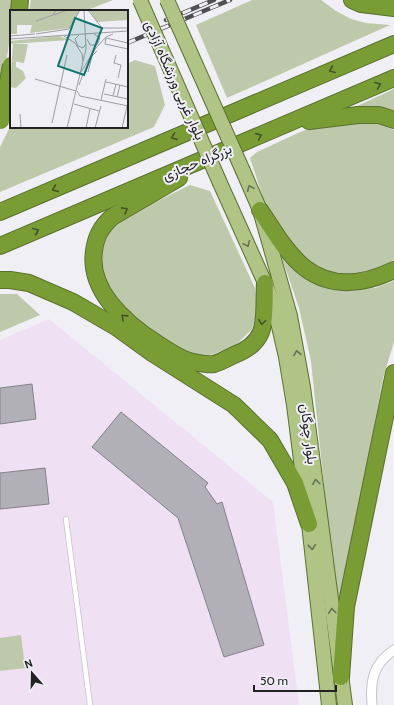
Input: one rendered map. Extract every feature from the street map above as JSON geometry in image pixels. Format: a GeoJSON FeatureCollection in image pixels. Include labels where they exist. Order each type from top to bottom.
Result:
{"type":"FeatureCollection","features":[{"type":"Feature","properties":{"kind":"highway"},"geometry":{"type":"LineString","coordinates":[[19,10],[20,0]]}},
{"type":"Feature","properties":{"kind":"highway"},"geometry":{"type":"LineString","coordinates":[[352,0],[361,4],[394,8]]}},
{"type":"Feature","properties":{"kind":"highway"},"geometry":{"type":"LineString","coordinates":[[0,212],[394,44]]}},
{"type":"Feature","properties":{"kind":"highway"},"geometry":{"type":"LineString","coordinates":[[1,122],[10,71]]}},
{"type":"Feature","properties":{"kind":"highway","name":"بزرگراه حجازی"},"geometry":{"type":"LineString","coordinates":[[0,246],[394,78]]}},
{"type":"Feature","properties":{"kind":"highway"},"geometry":{"type":"LineString","coordinates":[[280,127],[336,116],[358,114],[379,115],[394,120]]}},
{"type":"Feature","properties":{"kind":"highway"},"geometry":{"type":"LineString","coordinates":[[191,164],[188,173],[112,217],[103,225],[95,244],[93,258],[94,273],[100,288],[110,303],[142,334],[166,349],[192,362],[214,364],[241,352],[252,345],[261,332],[265,283]]}},
{"type":"Feature","properties":{"kind":"highway"},"geometry":{"type":"LineString","coordinates":[[260,210],[291,254],[305,268],[325,280],[351,283],[376,278],[394,270]]}},
{"type":"Feature","properties":{"kind":"highway"},"geometry":{"type":"LineString","coordinates":[[0,280],[30,283],[73,302],[116,327],[152,353],[234,405],[270,440],[294,483],[309,524]]}},
{"type":"Feature","properties":{"kind":"highway"},"geometry":{"type":"LineString","coordinates":[[341,677],[346,607],[394,373]]}},
{"type":"Feature","properties":{"kind":"main road","name":"بلوار غربی ورزشگاه آزادی"},"geometry":{"type":"LineString","coordinates":[[140,0],[220,183]]}},
{"type":"Feature","properties":{"kind":"main road","name":"بلوار چوگان"},"geometry":{"type":"LineString","coordinates":[[167,0],[260,210],[290,316],[303,387],[345,705]]}},
{"type":"Feature","properties":{"kind":"main road","name":"بلوار چوگان"},"geometry":{"type":"LineString","coordinates":[[220,183],[265,283],[275,309],[286,357],[294,405],[309,524],[329,705]]}},
{"type":"Feature","properties":{"kind":"street"},"geometry":{"type":"LineString","coordinates":[[372,705],[370,688],[375,670],[385,656],[394,650]]}},
{"type":"Feature","properties":{"kind":"lane"},"geometry":{"type":"LineString","coordinates":[[66,519],[90,705]]}},
{"type":"Feature","properties":{"kind":"shaded area"},"geometry":{"type":"Polygon","coordinates":[[[49,319],[273,502],[299,705],[0,705],[0,340],[49,319]]]}},
{"type":"Feature","properties":{"kind":"green space"},"geometry":{"type":"Polygon","coordinates":[[[0,0],[14,0],[13,10],[10,10],[8,50],[0,88],[0,0]]]}},
{"type":"Feature","properties":{"kind":"green space"},"geometry":{"type":"Polygon","coordinates":[[[31,0],[113,0],[88,10],[29,10],[31,0]]]}},
{"type":"Feature","properties":{"kind":"green space"},"geometry":{"type":"Polygon","coordinates":[[[252,0],[321,0],[336,11],[351,19],[366,23],[390,25],[227,98],[196,25],[252,0]]]}},
{"type":"Feature","properties":{"kind":"green space"},"geometry":{"type":"Polygon","coordinates":[[[135,60],[155,66],[165,105],[154,127],[0,192],[0,147],[10,127],[128,128],[128,64],[135,60]]]}},
{"type":"Feature","properties":{"kind":"green space"},"geometry":{"type":"Polygon","coordinates":[[[394,89],[394,111],[376,107],[355,107],[394,89]]]}},
{"type":"Feature","properties":{"kind":"green space"},"geometry":{"type":"Polygon","coordinates":[[[350,118],[377,123],[394,130],[394,260],[364,273],[340,275],[332,274],[314,265],[288,239],[270,212],[250,158],[257,152],[318,125],[350,118]]]}},
{"type":"Feature","properties":{"kind":"green space"},"geometry":{"type":"Polygon","coordinates":[[[190,185],[210,191],[255,288],[258,310],[252,329],[234,347],[207,356],[186,353],[158,334],[118,302],[102,278],[96,252],[104,232],[117,221],[190,185]]]}},
{"type":"Feature","properties":{"kind":"green space"},"geometry":{"type":"Polygon","coordinates":[[[282,258],[285,258],[311,281],[336,290],[375,288],[394,281],[394,342],[383,378],[353,539],[339,598],[336,600],[311,361],[299,308],[282,258]]]}},
{"type":"Feature","properties":{"kind":"green space"},"geometry":{"type":"Polygon","coordinates":[[[0,294],[17,294],[40,315],[0,332],[0,294]]]}},
{"type":"Feature","properties":{"kind":"green space"},"geometry":{"type":"Polygon","coordinates":[[[21,635],[25,668],[0,671],[0,638],[21,635]]]}},
{"type":"Feature","properties":{"kind":"building"},"geometry":{"type":"Polygon","coordinates":[[[32,384],[36,419],[0,424],[0,388],[32,384]]]}},
{"type":"Feature","properties":{"kind":"building"},"geometry":{"type":"Polygon","coordinates":[[[121,412],[208,483],[205,487],[217,504],[222,502],[264,645],[224,657],[178,518],[92,447],[121,412]]]}},
{"type":"Feature","properties":{"kind":"building"},"geometry":{"type":"Polygon","coordinates":[[[45,468],[49,504],[0,509],[0,473],[45,468]]]}},
{"type":"Feature","properties":{"kind":"railway"},"geometry":{"type":"LineString","coordinates":[[166,20],[214,0]]}},
{"type":"Feature","properties":{"kind":"railway"},"geometry":{"type":"LineString","coordinates":[[128,43],[230,0]]}},
{"type":"Feature","properties":{"kind":"railway"},"geometry":{"type":"LineString","coordinates":[[0,86],[10,82]]}},
{"type":"Feature","properties":{"kind":"railway"},"geometry":{"type":"LineString","coordinates":[[0,93],[10,89]]}}]}
